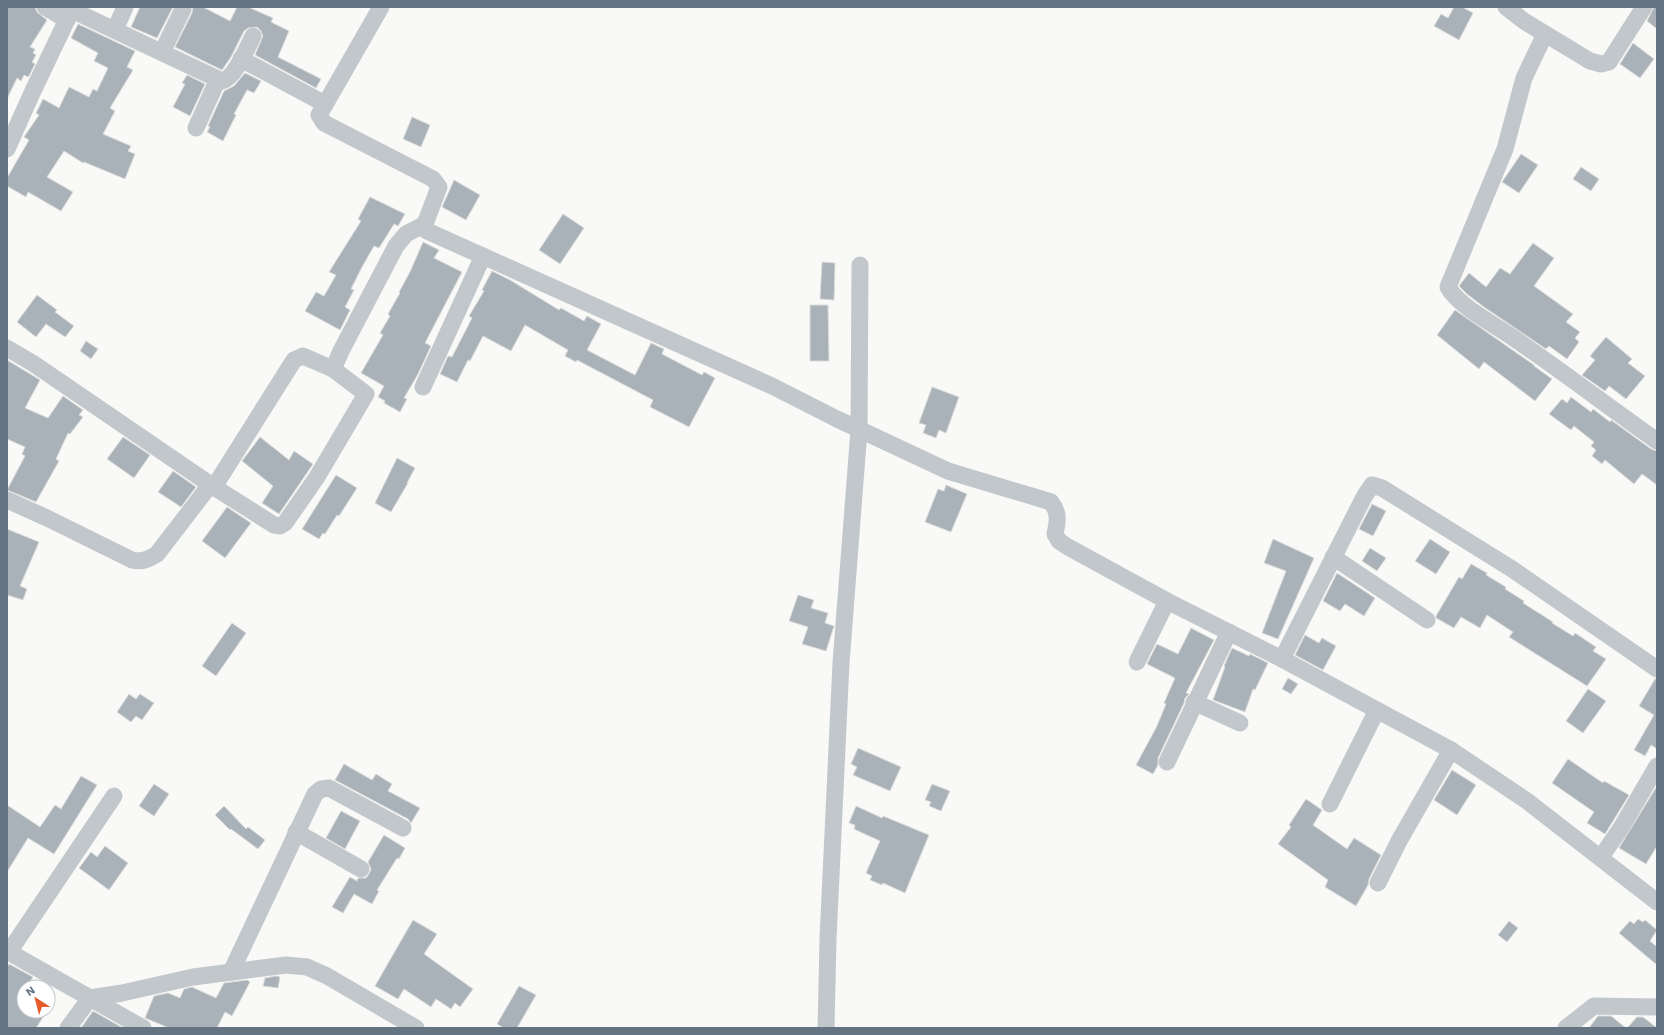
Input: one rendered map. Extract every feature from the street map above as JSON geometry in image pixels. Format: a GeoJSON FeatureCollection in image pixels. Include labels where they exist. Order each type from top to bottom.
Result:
{"type":"FeatureCollection","features":[{"type":"Feature","properties":{"kind":"street"},"geometry":{"type":"LineString","coordinates":[[46,7],[71,12],[115,30],[223,81],[229,78],[253,36]]}},
{"type":"Feature","properties":{"kind":"street"},"geometry":{"type":"LineString","coordinates":[[115,30],[126,7]]}},
{"type":"Feature","properties":{"kind":"street"},"geometry":{"type":"LineString","coordinates":[[381,7],[319,115],[324,123],[433,179],[440,187],[425,224],[427,231],[772,386],[859,430],[948,471],[1051,502],[1057,509],[1058,523],[1055,534],[1059,541],[1166,601],[1282,659],[1451,750],[1527,801],[1657,902]]}},
{"type":"Feature","properties":{"kind":"street"},"geometry":{"type":"LineString","coordinates":[[1506,7],[1545,34],[1590,61],[1601,64],[1609,62],[1644,7]]}},
{"type":"Feature","properties":{"kind":"street"},"geometry":{"type":"LineString","coordinates":[[162,52],[183,9]]}},
{"type":"Feature","properties":{"kind":"street"},"geometry":{"type":"LineString","coordinates":[[7,148],[32,92],[71,12]]}},
{"type":"Feature","properties":{"kind":"street"},"geometry":{"type":"LineString","coordinates":[[1545,34],[1524,78],[1505,149],[1448,287],[1452,294],[1461,302],[1657,441]]}},
{"type":"Feature","properties":{"kind":"street"},"geometry":{"type":"LineString","coordinates":[[241,59],[325,104]]}},
{"type":"Feature","properties":{"kind":"street"},"geometry":{"type":"LineString","coordinates":[[196,128],[218,79]]}},
{"type":"Feature","properties":{"kind":"street"},"geometry":{"type":"LineString","coordinates":[[333,369],[396,246],[406,234],[425,224]]}},
{"type":"Feature","properties":{"kind":"street"},"geometry":{"type":"LineString","coordinates":[[423,387],[483,256]]}},
{"type":"Feature","properties":{"kind":"street"},"geometry":{"type":"LineString","coordinates":[[826,1028],[828,939],[841,662],[859,430],[860,265]]}},
{"type":"Feature","properties":{"kind":"street"},"geometry":{"type":"LineString","coordinates":[[7,348],[34,364],[214,487],[274,525],[280,526],[285,523],[317,476],[366,394],[333,369],[303,356],[294,360],[214,487],[207,489],[157,554],[146,561],[132,560],[48,518],[7,500]]}},
{"type":"Feature","properties":{"kind":"street"},"geometry":{"type":"LineString","coordinates":[[1282,659],[1364,497],[1372,485],[1382,488],[1512,569],[1657,668]]}},
{"type":"Feature","properties":{"kind":"street"},"geometry":{"type":"LineString","coordinates":[[1333,557],[1427,620]]}},
{"type":"Feature","properties":{"kind":"street"},"geometry":{"type":"LineString","coordinates":[[1137,662],[1166,601]]}},
{"type":"Feature","properties":{"kind":"street"},"geometry":{"type":"LineString","coordinates":[[1166,762],[1229,632]]}},
{"type":"Feature","properties":{"kind":"street"},"geometry":{"type":"LineString","coordinates":[[1194,702],[1240,723]]}},
{"type":"Feature","properties":{"kind":"street"},"geometry":{"type":"LineString","coordinates":[[1330,804],[1377,710]]}},
{"type":"Feature","properties":{"kind":"street"},"geometry":{"type":"LineString","coordinates":[[1378,884],[1399,841],[1451,750]]}},
{"type":"Feature","properties":{"kind":"street"},"geometry":{"type":"LineString","coordinates":[[1601,857],[1621,828],[1657,766]]}},
{"type":"Feature","properties":{"kind":"street"},"geometry":{"type":"LineString","coordinates":[[231,972],[315,794],[322,789],[329,788],[403,828]]}},
{"type":"Feature","properties":{"kind":"street"},"geometry":{"type":"LineString","coordinates":[[114,796],[8,951],[143,1028]]}},
{"type":"Feature","properties":{"kind":"street"},"geometry":{"type":"LineString","coordinates":[[296,832],[361,869]]}},
{"type":"Feature","properties":{"kind":"street"},"geometry":{"type":"LineString","coordinates":[[68,1028],[90,998],[122,993],[193,977],[286,965],[307,967],[327,976],[416,1028]]}},
{"type":"Feature","properties":{"kind":"street"},"geometry":{"type":"LineString","coordinates":[[1566,1028],[1594,1006],[1657,1007]]}},
{"type":"Feature","properties":{"kind":"building"},"geometry":{"type":"Polygon","coordinates":[[[7,7],[35,7],[37,12],[47,20],[30,47],[35,49],[33,53],[36,55],[32,62],[35,64],[29,76],[24,75],[21,81],[17,78],[7,99],[7,7]]]}},
{"type":"Feature","properties":{"kind":"building"},"geometry":{"type":"Polygon","coordinates":[[[140,7],[173,7],[157,38],[131,27],[140,7]]]}},
{"type":"Feature","properties":{"kind":"building"},"geometry":{"type":"Polygon","coordinates":[[[193,7],[203,7],[230,21],[237,7],[248,7],[273,18],[271,22],[289,31],[278,57],[321,79],[316,88],[255,55],[263,36],[257,27],[248,28],[244,31],[231,57],[222,70],[175,47],[192,13],[193,7]]]}},
{"type":"Feature","properties":{"kind":"building"},"geometry":{"type":"Polygon","coordinates":[[[1454,7],[1462,7],[1473,13],[1459,40],[1434,26],[1441,14],[1448,18],[1454,7]]]}},
{"type":"Feature","properties":{"kind":"building"},"geometry":{"type":"Polygon","coordinates":[[[1654,7],[1657,7],[1657,29],[1647,21],[1654,7]]]}},
{"type":"Feature","properties":{"kind":"building"},"geometry":{"type":"Polygon","coordinates":[[[78,24],[135,51],[127,67],[133,70],[110,108],[115,111],[103,134],[131,146],[128,151],[135,154],[125,179],[84,162],[83,163],[64,151],[47,177],[73,192],[61,211],[28,192],[26,197],[7,186],[7,178],[29,140],[24,137],[39,115],[36,113],[43,99],[59,108],[69,87],[89,97],[93,89],[97,91],[108,68],[94,61],[98,53],[71,38],[78,24]]]}},
{"type":"Feature","properties":{"kind":"building"},"geometry":{"type":"Polygon","coordinates":[[[1633,43],[1654,59],[1640,78],[1620,64],[1633,43]]]}},
{"type":"Feature","properties":{"kind":"building"},"geometry":{"type":"Polygon","coordinates":[[[245,73],[261,81],[254,93],[247,90],[234,114],[236,115],[223,141],[207,132],[210,127],[208,126],[224,91],[234,86],[245,73]]]}},
{"type":"Feature","properties":{"kind":"building"},"geometry":{"type":"Polygon","coordinates":[[[187,75],[205,84],[190,116],[173,107],[185,84],[182,83],[187,75]]]}},
{"type":"Feature","properties":{"kind":"building"},"geometry":{"type":"Polygon","coordinates":[[[412,117],[430,125],[421,147],[403,139],[412,117]]]}},
{"type":"Feature","properties":{"kind":"building"},"geometry":{"type":"Polygon","coordinates":[[[1521,154],[1538,165],[1519,193],[1502,182],[1521,154]]]}},
{"type":"Feature","properties":{"kind":"building"},"geometry":{"type":"Polygon","coordinates":[[[1581,167],[1599,179],[1591,191],[1573,179],[1581,167]]]}},
{"type":"Feature","properties":{"kind":"building"},"geometry":{"type":"Polygon","coordinates":[[[454,180],[480,195],[466,220],[442,207],[454,180]]]}},
{"type":"Feature","properties":{"kind":"building"},"geometry":{"type":"Polygon","coordinates":[[[370,197],[405,214],[398,226],[394,224],[379,248],[374,246],[362,267],[351,289],[354,290],[345,307],[350,310],[340,330],[305,311],[316,292],[324,296],[336,275],[329,272],[361,221],[358,219],[370,197]]]}},
{"type":"Feature","properties":{"kind":"building"},"geometry":{"type":"Polygon","coordinates":[[[563,214],[584,228],[560,264],[539,250],[563,214]]]}},
{"type":"Feature","properties":{"kind":"building"},"geometry":{"type":"Polygon","coordinates":[[[423,242],[439,250],[434,258],[462,272],[425,343],[431,346],[418,374],[404,398],[407,399],[400,412],[384,403],[385,401],[378,397],[384,386],[361,373],[383,335],[380,333],[390,316],[388,314],[400,293],[399,292],[410,272],[423,242]]]}},
{"type":"Feature","properties":{"kind":"building"},"geometry":{"type":"Polygon","coordinates":[[[1533,243],[1554,258],[1534,286],[1573,314],[1566,322],[1580,332],[1575,338],[1579,342],[1567,359],[1549,346],[1546,349],[1484,307],[1459,286],[1469,273],[1486,287],[1500,268],[1510,274],[1533,243]]]}},
{"type":"Feature","properties":{"kind":"building"},"geometry":{"type":"Polygon","coordinates":[[[822,262],[835,263],[834,300],[820,299],[822,262]]]}},
{"type":"Feature","properties":{"kind":"building"},"geometry":{"type":"Polygon","coordinates":[[[492,271],[510,280],[559,310],[561,308],[584,321],[587,316],[601,324],[587,350],[635,375],[651,343],[664,349],[662,354],[702,375],[704,372],[715,378],[689,427],[650,407],[653,400],[577,360],[576,362],[565,356],[568,350],[525,325],[511,351],[483,336],[470,361],[468,360],[457,382],[440,374],[448,356],[452,357],[472,318],[469,316],[484,291],[482,290],[492,271]]]}},
{"type":"Feature","properties":{"kind":"building"},"geometry":{"type":"Polygon","coordinates":[[[37,295],[57,310],[55,312],[74,326],[65,337],[46,324],[36,337],[17,322],[37,295]]]}},
{"type":"Feature","properties":{"kind":"building"},"geometry":{"type":"Polygon","coordinates":[[[810,305],[828,305],[829,361],[810,361],[810,305]]]}},
{"type":"Feature","properties":{"kind":"building"},"geometry":{"type":"Polygon","coordinates":[[[1455,310],[1552,379],[1535,401],[1484,362],[1479,369],[1437,335],[1455,310]]]}},
{"type":"Feature","properties":{"kind":"building"},"geometry":{"type":"Polygon","coordinates":[[[1606,337],[1632,359],[1628,363],[1645,376],[1626,399],[1609,386],[1605,391],[1582,375],[1595,360],[1590,356],[1606,337]]]}},
{"type":"Feature","properties":{"kind":"building"},"geometry":{"type":"Polygon","coordinates":[[[86,341],[98,349],[91,359],[80,351],[86,341]]]}},
{"type":"Feature","properties":{"kind":"building"},"geometry":{"type":"Polygon","coordinates":[[[7,360],[40,380],[25,408],[48,418],[63,396],[83,410],[79,415],[83,417],[70,434],[68,433],[56,459],[59,461],[36,502],[7,490],[25,456],[22,454],[25,447],[7,439],[7,360]]]}},
{"type":"Feature","properties":{"kind":"building"},"geometry":{"type":"Polygon","coordinates":[[[932,387],[959,397],[946,433],[939,430],[936,438],[923,433],[926,425],[919,423],[932,387]]]}},
{"type":"Feature","properties":{"kind":"building"},"geometry":{"type":"Polygon","coordinates":[[[1571,397],[1591,412],[1593,409],[1651,449],[1657,451],[1657,485],[1642,474],[1634,484],[1605,460],[1602,464],[1592,456],[1596,450],[1591,446],[1594,442],[1574,426],[1571,430],[1549,414],[1562,399],[1567,403],[1571,397]]]}},
{"type":"Feature","properties":{"kind":"building"},"geometry":{"type":"Polygon","coordinates":[[[123,437],[150,455],[134,478],[107,459],[123,437]]]}},
{"type":"Feature","properties":{"kind":"building"},"geometry":{"type":"Polygon","coordinates":[[[260,437],[289,460],[294,451],[313,464],[279,514],[262,503],[273,486],[242,461],[260,437]]]}},
{"type":"Feature","properties":{"kind":"building"},"geometry":{"type":"Polygon","coordinates":[[[397,458],[415,468],[391,512],[375,503],[397,458]]]}},
{"type":"Feature","properties":{"kind":"building"},"geometry":{"type":"Polygon","coordinates":[[[173,471],[196,487],[181,507],[158,492],[173,471]]]}},
{"type":"Feature","properties":{"kind":"building"},"geometry":{"type":"Polygon","coordinates":[[[336,475],[357,488],[339,516],[337,515],[325,534],[323,533],[319,539],[302,529],[336,475]]]}},
{"type":"Feature","properties":{"kind":"building"},"geometry":{"type":"Polygon","coordinates":[[[946,485],[967,494],[951,532],[925,522],[938,489],[944,491],[946,485]]]}},
{"type":"Feature","properties":{"kind":"building"},"geometry":{"type":"Polygon","coordinates":[[[1372,504],[1386,511],[1373,536],[1359,529],[1372,504]]]}},
{"type":"Feature","properties":{"kind":"building"},"geometry":{"type":"Polygon","coordinates":[[[227,507],[251,523],[225,558],[202,541],[227,507]]]}},
{"type":"Feature","properties":{"kind":"building"},"geometry":{"type":"Polygon","coordinates":[[[7,529],[39,542],[20,586],[27,589],[23,600],[7,595],[7,529]]]}},
{"type":"Feature","properties":{"kind":"building"},"geometry":{"type":"Polygon","coordinates":[[[1273,539],[1314,558],[1278,639],[1262,633],[1286,571],[1264,563],[1273,539]]]}},
{"type":"Feature","properties":{"kind":"building"},"geometry":{"type":"Polygon","coordinates":[[[1430,539],[1450,552],[1436,574],[1415,561],[1430,539]]]}},
{"type":"Feature","properties":{"kind":"building"},"geometry":{"type":"Polygon","coordinates":[[[1370,548],[1386,558],[1377,571],[1362,561],[1370,548]]]}},
{"type":"Feature","properties":{"kind":"building"},"geometry":{"type":"Polygon","coordinates":[[[1471,564],[1487,573],[1486,575],[1506,587],[1505,589],[1524,601],[1523,603],[1553,622],[1552,623],[1573,636],[1575,633],[1596,647],[1593,651],[1606,659],[1587,686],[1509,637],[1513,632],[1487,615],[1480,628],[1461,617],[1454,628],[1436,618],[1459,577],[1462,579],[1471,564]]]}},
{"type":"Feature","properties":{"kind":"building"},"geometry":{"type":"Polygon","coordinates":[[[1337,573],[1375,598],[1364,616],[1345,604],[1340,611],[1323,601],[1337,573]]]}},
{"type":"Feature","properties":{"kind":"building"},"geometry":{"type":"Polygon","coordinates":[[[798,595],[814,600],[811,608],[828,613],[825,623],[834,626],[826,651],[802,644],[808,627],[789,621],[798,595]]]}},
{"type":"Feature","properties":{"kind":"building"},"geometry":{"type":"Polygon","coordinates":[[[232,623],[246,633],[216,676],[202,666],[232,623]]]}},
{"type":"Feature","properties":{"kind":"building"},"geometry":{"type":"Polygon","coordinates":[[[1191,628],[1214,640],[1186,693],[1189,694],[1185,698],[1158,758],[1158,765],[1153,774],[1136,765],[1157,726],[1166,704],[1164,703],[1175,678],[1147,664],[1157,644],[1178,654],[1191,628]]]}},
{"type":"Feature","properties":{"kind":"building"},"geometry":{"type":"Polygon","coordinates":[[[1305,635],[1319,643],[1322,638],[1336,646],[1323,670],[1295,655],[1305,635]]]}},
{"type":"Feature","properties":{"kind":"building"},"geometry":{"type":"Polygon","coordinates":[[[1232,648],[1249,656],[1250,654],[1268,663],[1255,690],[1253,689],[1245,712],[1213,700],[1225,667],[1224,666],[1232,648]]]}},
{"type":"Feature","properties":{"kind":"building"},"geometry":{"type":"Polygon","coordinates":[[[1288,678],[1298,684],[1291,694],[1282,689],[1288,678]]]}},
{"type":"Feature","properties":{"kind":"building"},"geometry":{"type":"Polygon","coordinates":[[[1655,679],[1657,679],[1657,749],[1651,745],[1645,756],[1634,750],[1654,715],[1639,706],[1655,679]]]}},
{"type":"Feature","properties":{"kind":"building"},"geometry":{"type":"Polygon","coordinates":[[[1588,689],[1606,701],[1583,733],[1566,721],[1588,689]]]}},
{"type":"Feature","properties":{"kind":"building"},"geometry":{"type":"Polygon","coordinates":[[[129,694],[136,699],[140,694],[154,703],[142,720],[136,716],[131,722],[117,712],[129,694]]]}},
{"type":"Feature","properties":{"kind":"building"},"geometry":{"type":"Polygon","coordinates":[[[858,748],[901,767],[890,791],[853,775],[857,767],[851,764],[858,748]]]}},
{"type":"Feature","properties":{"kind":"building"},"geometry":{"type":"Polygon","coordinates":[[[1568,759],[1603,783],[1604,781],[1629,795],[1605,834],[1587,823],[1594,812],[1552,783],[1568,759]]]}},
{"type":"Feature","properties":{"kind":"building"},"geometry":{"type":"Polygon","coordinates":[[[344,764],[372,780],[376,774],[392,784],[388,791],[420,808],[411,823],[408,819],[335,780],[344,764]]]}},
{"type":"Feature","properties":{"kind":"building"},"geometry":{"type":"Polygon","coordinates":[[[1452,770],[1476,785],[1457,815],[1434,800],[1452,770]]]}},
{"type":"Feature","properties":{"kind":"building"},"geometry":{"type":"Polygon","coordinates":[[[81,776],[97,785],[54,854],[28,838],[7,872],[7,805],[40,827],[55,805],[61,809],[81,776]]]}},
{"type":"Feature","properties":{"kind":"building"},"geometry":{"type":"Polygon","coordinates":[[[154,784],[169,794],[154,816],[139,806],[154,784]]]}},
{"type":"Feature","properties":{"kind":"building"},"geometry":{"type":"Polygon","coordinates":[[[932,784],[950,791],[941,811],[929,806],[931,802],[925,800],[932,784]]]}},
{"type":"Feature","properties":{"kind":"building"},"geometry":{"type":"Polygon","coordinates":[[[1657,786],[1657,846],[1646,864],[1619,848],[1657,786]]]}},
{"type":"Feature","properties":{"kind":"building"},"geometry":{"type":"Polygon","coordinates":[[[1306,799],[1322,810],[1313,825],[1347,849],[1354,838],[1381,855],[1369,879],[1368,885],[1356,906],[1325,887],[1328,880],[1278,844],[1291,827],[1289,825],[1306,799]]]}},
{"type":"Feature","properties":{"kind":"building"},"geometry":{"type":"Polygon","coordinates":[[[224,806],[246,829],[248,827],[265,840],[258,849],[231,829],[230,830],[215,815],[224,806]]]}},
{"type":"Feature","properties":{"kind":"building"},"geometry":{"type":"Polygon","coordinates":[[[856,806],[882,818],[883,816],[929,835],[905,893],[883,883],[882,885],[870,880],[872,876],[866,873],[880,841],[854,829],[855,825],[849,823],[856,806]]]}},
{"type":"Feature","properties":{"kind":"building"},"geometry":{"type":"Polygon","coordinates":[[[341,811],[360,821],[345,849],[326,838],[341,811]]]}},
{"type":"Feature","properties":{"kind":"building"},"geometry":{"type":"Polygon","coordinates":[[[384,835],[405,848],[377,890],[379,891],[372,904],[354,894],[343,913],[332,907],[350,877],[357,881],[358,878],[366,878],[369,874],[371,869],[368,862],[384,835]]]}},
{"type":"Feature","properties":{"kind":"building"},"geometry":{"type":"Polygon","coordinates":[[[105,846],[128,863],[109,890],[79,868],[91,852],[97,857],[105,846]]]}},
{"type":"Feature","properties":{"kind":"building"},"geometry":{"type":"Polygon","coordinates":[[[1638,919],[1643,922],[1645,920],[1657,930],[1650,941],[1657,947],[1657,965],[1619,933],[1630,921],[1634,924],[1638,919]]]}},
{"type":"Feature","properties":{"kind":"building"},"geometry":{"type":"Polygon","coordinates":[[[413,920],[437,934],[424,954],[473,989],[460,1007],[455,1003],[451,1009],[436,999],[431,1007],[404,989],[398,999],[375,986],[413,920]]]}},
{"type":"Feature","properties":{"kind":"building"},"geometry":{"type":"Polygon","coordinates":[[[1509,921],[1518,928],[1507,942],[1498,935],[1509,921]]]}},
{"type":"Feature","properties":{"kind":"building"},"geometry":{"type":"Polygon","coordinates":[[[9,964],[33,977],[32,979],[16,979],[16,1019],[42,1019],[36,1028],[7,1028],[7,967],[9,964]]]}},
{"type":"Feature","properties":{"kind":"building"},"geometry":{"type":"Polygon","coordinates":[[[276,976],[280,977],[278,988],[263,986],[265,978],[276,976]]]}},
{"type":"Feature","properties":{"kind":"building"},"geometry":{"type":"Polygon","coordinates":[[[247,980],[250,982],[232,1016],[225,1012],[217,1028],[169,1028],[145,1018],[154,996],[168,993],[180,998],[184,989],[192,987],[216,998],[224,983],[247,980]]]}},
{"type":"Feature","properties":{"kind":"building"},"geometry":{"type":"Polygon","coordinates":[[[519,986],[536,995],[517,1028],[504,1028],[497,1024],[519,986]]]}},
{"type":"Feature","properties":{"kind":"building"},"geometry":{"type":"Polygon","coordinates":[[[93,1011],[123,1028],[81,1028],[93,1011]]]}},
{"type":"Feature","properties":{"kind":"building"},"geometry":{"type":"Polygon","coordinates":[[[1598,1016],[1611,1016],[1626,1028],[1589,1028],[1598,1016]]]}},
{"type":"Feature","properties":{"kind":"building"},"geometry":{"type":"Polygon","coordinates":[[[1637,1017],[1643,1017],[1657,1028],[1627,1028],[1637,1017]]]}}]}
